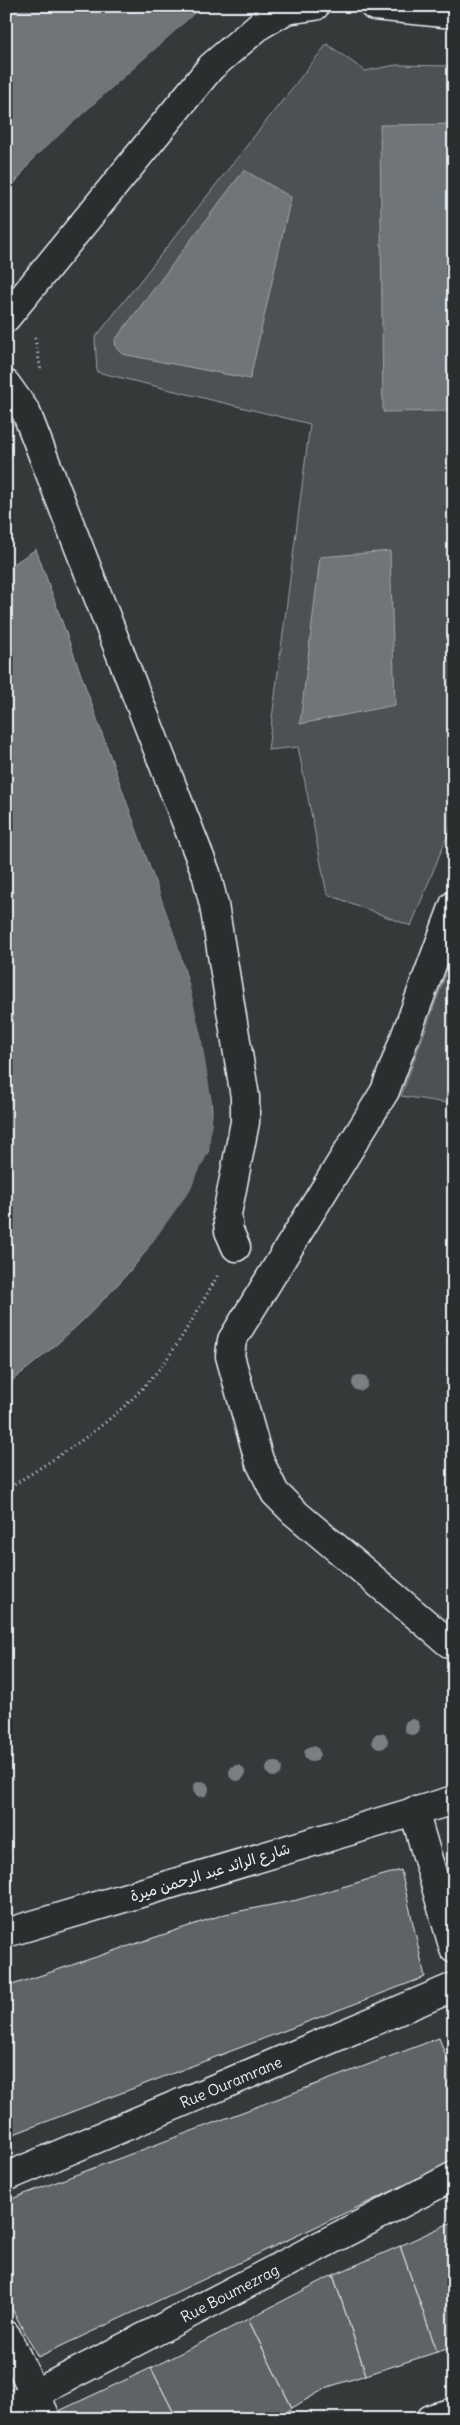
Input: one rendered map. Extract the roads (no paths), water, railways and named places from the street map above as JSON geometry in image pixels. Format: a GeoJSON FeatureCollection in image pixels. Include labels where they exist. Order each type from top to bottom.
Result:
{"type":"FeatureCollection","features":[{"type":"Feature","properties":{"kind":"street"},"geometry":{"type":"LineString","coordinates":[[6,318],[211,67],[260,25],[286,10],[315,6]]}},
{"type":"Feature","properties":{"kind":"street"},"geometry":{"type":"LineString","coordinates":[[374,6],[454,14]]}},
{"type":"Feature","properties":{"kind":"street"},"geometry":{"type":"LineString","coordinates":[[6,384],[26,412],[206,873],[214,905],[245,1097],[245,1122],[227,1214],[229,1231],[236,1247]]}},
{"type":"Feature","properties":{"kind":"street"},"geometry":{"type":"LineString","coordinates":[[454,905],[385,1092],[232,1340],[230,1356],[259,1460],[275,1493],[308,1525],[449,1643],[454,1644]]}},
{"type":"Feature","properties":{"kind":"street","name":"شارع الرائد عبد الرحمن ميرة"},"geometry":{"type":"LineString","coordinates":[[6,1933],[454,1800]]}},
{"type":"Feature","properties":{"kind":"street"},"geometry":{"type":"LineString","coordinates":[[414,1811],[454,1949]]}},
{"type":"Feature","properties":{"kind":"street","name":"Rue Ouramrane"},"geometry":{"type":"LineString","coordinates":[[6,2177],[454,1987]]}},
{"type":"Feature","properties":{"kind":"street","name":"Rue Boumezrag"},"geometry":{"type":"LineString","coordinates":[[6,2409],[41,2407],[454,2176]]}},
{"type":"Feature","properties":{"kind":"street"},"geometry":{"type":"LineString","coordinates":[[6,2335],[41,2407]]}},
{"type":"Feature","properties":{"kind":"street"},"geometry":{"type":"LineString","coordinates":[[430,2419],[454,2412]]}}]}
